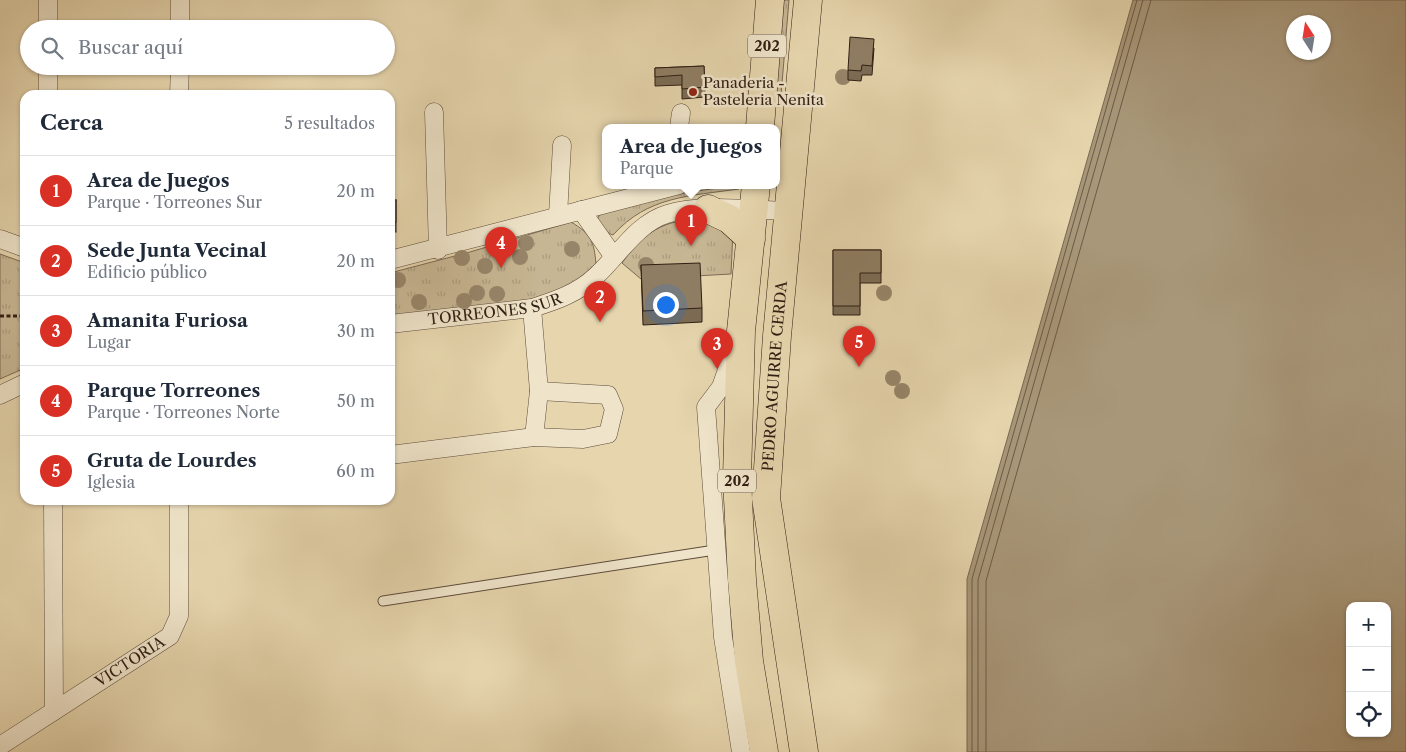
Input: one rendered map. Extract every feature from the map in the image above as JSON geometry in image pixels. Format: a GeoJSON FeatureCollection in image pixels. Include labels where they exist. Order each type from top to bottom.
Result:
{"type":"FeatureCollection","features":[{"type":"Feature","properties":{"kind":"highway","name":"202"},"geometry":{"type":"LineString","coordinates":[[760,124],[770,0]]}},
{"type":"Feature","properties":{"kind":"highway","name":"PEDRO AGUIRRE CERDA"},"geometry":{"type":"LineString","coordinates":[[804,752],[766,498],[788,211],[784,171],[808,0]]}},
{"type":"Feature","properties":{"kind":"highway","name":"PEDRO AGUIRRE CERDA"},"geometry":{"type":"LineString","coordinates":[[755,197],[741,331],[737,478],[742,580],[750,661],[764,752]]}},
{"type":"Feature","properties":{"kind":"highway"},"geometry":{"type":"LineString","coordinates":[[708,209],[729,219],[751,239]]}},
{"type":"Feature","properties":{"kind":"street"},"geometry":{"type":"LineString","coordinates":[[48,0],[48,20]]}},
{"type":"Feature","properties":{"kind":"street"},"geometry":{"type":"LineString","coordinates":[[180,0],[180,20]]}},
{"type":"Feature","properties":{"kind":"street"},"geometry":{"type":"LineString","coordinates":[[48,75],[48,90]]}},
{"type":"Feature","properties":{"kind":"street"},"geometry":{"type":"LineString","coordinates":[[179,90],[180,75]]}},
{"type":"Feature","properties":{"kind":"street"},"geometry":{"type":"LineString","coordinates":[[434,112],[438,250]]}},
{"type":"Feature","properties":{"kind":"street"},"geometry":{"type":"LineString","coordinates":[[558,215],[562,145]]}},
{"type":"Feature","properties":{"kind":"street"},"geometry":{"type":"LineString","coordinates":[[395,259],[438,250],[558,215],[661,189]]}},
{"type":"Feature","properties":{"kind":"street","name":"TORREONES SUR"},"geometry":{"type":"LineString","coordinates":[[395,323],[532,308],[567,296],[583,286],[651,223],[667,214],[708,209],[755,197],[788,211]]}},
{"type":"Feature","properties":{"kind":"street"},"geometry":{"type":"LineString","coordinates":[[580,210],[614,257]]}},
{"type":"Feature","properties":{"kind":"street"},"geometry":{"type":"LineString","coordinates":[[0,239],[20,246]]}},
{"type":"Feature","properties":{"kind":"street"},"geometry":{"type":"LineString","coordinates":[[532,308],[539,391],[534,438]]}},
{"type":"Feature","properties":{"kind":"street","name":"PEDRO AGUIRRE CERDA"},"geometry":{"type":"LineString","coordinates":[[741,331],[721,388],[706,407],[715,550],[723,637],[741,752]]}},
{"type":"Feature","properties":{"kind":"street"},"geometry":{"type":"LineString","coordinates":[[0,395],[20,385]]}},
{"type":"Feature","properties":{"kind":"street"},"geometry":{"type":"LineString","coordinates":[[395,454],[534,438],[582,439],[608,434],[614,409],[608,395],[539,391]]}},
{"type":"Feature","properties":{"kind":"street"},"geometry":{"type":"LineString","coordinates":[[53,505],[54,711]]}},
{"type":"Feature","properties":{"kind":"street","name":"VICTORIA"},"geometry":{"type":"LineString","coordinates":[[0,746],[170,636],[179,616],[178,505]]}},
{"type":"Feature","properties":{"kind":"lane"},"geometry":{"type":"LineString","coordinates":[[384,601],[715,550]]}},
{"type":"Feature","properties":{"kind":"path"},"geometry":{"type":"LineString","coordinates":[[0,316],[20,316]]}},
{"type":"Feature","properties":{"kind":"green space"},"geometry":{"type":"Polygon","coordinates":[[[777,0],[789,0],[780,107],[769,106],[777,0]]]}},
{"type":"Feature","properties":{"kind":"green space"},"geometry":{"type":"Polygon","coordinates":[[[711,189],[739,189],[687,196],[655,205],[626,222],[613,235],[602,229],[599,224],[598,217],[605,211],[669,195],[711,189]]]}},
{"type":"Feature","properties":{"kind":"green space"},"geometry":{"type":"Polygon","coordinates":[[[712,217],[733,231],[731,274],[641,279],[622,263],[641,241],[660,227],[683,220],[712,217]]]}},
{"type":"Feature","properties":{"kind":"green space"},"geometry":{"type":"Polygon","coordinates":[[[571,222],[583,230],[590,239],[594,249],[596,264],[589,272],[550,298],[395,316],[395,272],[571,222]]]}},
{"type":"Feature","properties":{"kind":"green space"},"geometry":{"type":"Polygon","coordinates":[[[0,254],[20,261],[20,370],[0,379],[0,254]]]}},
{"type":"Feature","properties":{"kind":"water"},"geometry":{"type":"Polygon","coordinates":[[[1133,0],[1406,0],[1406,752],[967,752],[967,579],[1133,0]]]}},
{"type":"Feature","properties":{"kind":"building"},"geometry":{"type":"Polygon","coordinates":[[[850,37],[874,39],[872,66],[862,65],[861,71],[848,70],[850,37]]]}},
{"type":"Feature","properties":{"kind":"building"},"geometry":{"type":"Polygon","coordinates":[[[704,66],[705,87],[682,89],[682,75],[655,77],[655,68],[704,66]]]}},
{"type":"Feature","properties":{"kind":"building"},"geometry":{"type":"Polygon","coordinates":[[[395,200],[396,200],[395,222],[395,200]]]}},
{"type":"Feature","properties":{"kind":"building"},"geometry":{"type":"Polygon","coordinates":[[[833,250],[881,250],[881,273],[860,273],[860,306],[833,306],[833,250]]]}},
{"type":"Feature","properties":{"kind":"building"},"geometry":{"type":"Polygon","coordinates":[[[700,263],[702,308],[643,311],[641,265],[700,263]]]}},
{"type":"Feature","properties":{"kind":"place","name":"Panaderia - Pasteleria Nenita"},"geometry":{"type":"Point","coordinates":[693,92]}},
{"type":"Feature","properties":{"kind":"place","name":"Area de Juegos"},"geometry":{"type":"Point","coordinates":[691,246]}},
{"type":"Feature","properties":{"kind":"place","name":"Parque Torreones"},"geometry":{"type":"Point","coordinates":[501,268]}},
{"type":"Feature","properties":{"kind":"place","name":"Sede Junta Vecinal"},"geometry":{"type":"Point","coordinates":[600,322]}},
{"type":"Feature","properties":{"kind":"place","name":"Gruta de Lourdes"},"geometry":{"type":"Point","coordinates":[859,367]}},
{"type":"Feature","properties":{"kind":"place","name":"Amanita Furiosa"},"geometry":{"type":"Point","coordinates":[717,369]}}]}
